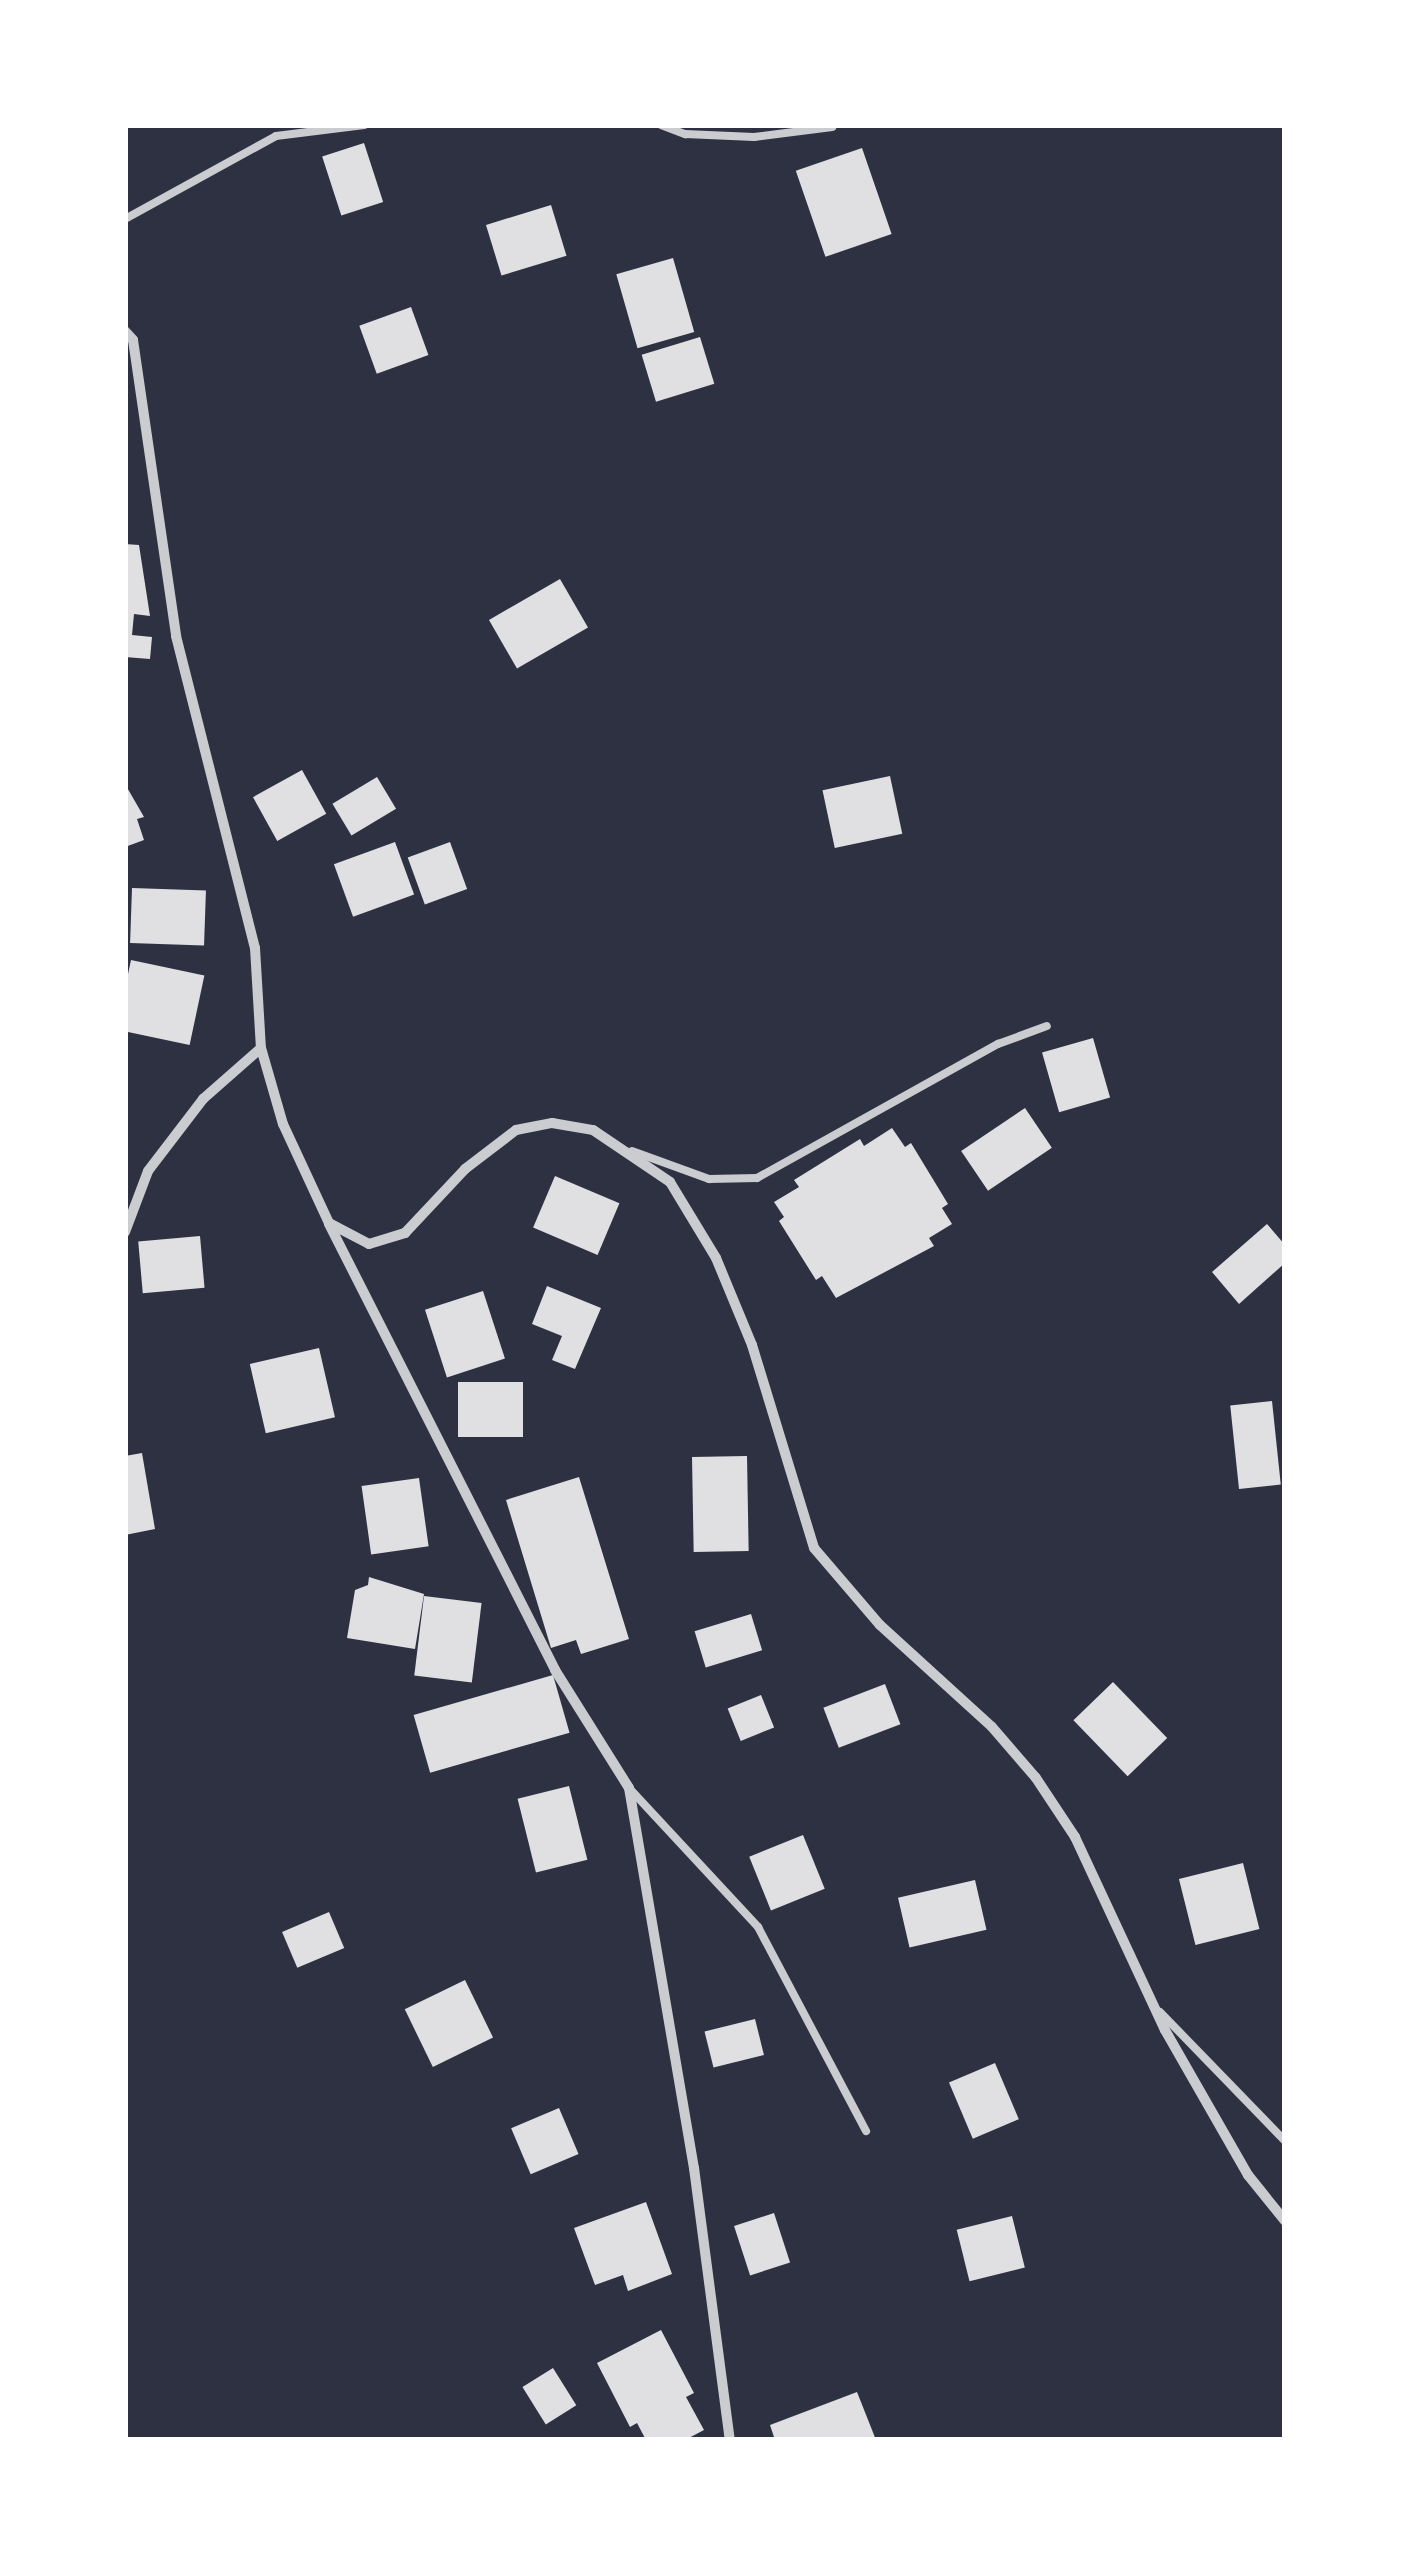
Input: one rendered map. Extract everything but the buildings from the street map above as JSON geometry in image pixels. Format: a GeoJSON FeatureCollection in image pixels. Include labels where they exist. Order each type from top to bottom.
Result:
{"type":"FeatureCollection","features":[{"type":"Feature","properties":{"kind":"street"},"geometry":{"type":"LineString","coordinates":[[125,330],[134,340],[176,636],[256,948],[260,1048],[283,1124],[555,1670],[629,1788],[694,2168],[730,2440]]}},
{"type":"Feature","properties":{"kind":"street"},"geometry":{"type":"LineString","coordinates":[[125,1232],[148,1171],[203,1099],[260,1048]]}},
{"type":"Feature","properties":{"kind":"street"},"geometry":{"type":"LineString","coordinates":[[329,1223],[370,1244],[406,1233],[465,1170],[516,1130],[552,1124],[593,1130],[632,1151],[670,1182],[716,1258],[752,1345],[814,1548],[880,1625],[992,1727],[1036,1778],[1075,1837],[1154,2005],[1248,2176],[1285,2221]]}},
{"type":"Feature","properties":{"kind":"lane"},"geometry":{"type":"LineString","coordinates":[[125,218],[276,136],[364,125]]}},
{"type":"Feature","properties":{"kind":"lane"},"geometry":{"type":"LineString","coordinates":[[661,125],[685,134],[754,137],[832,127]]}},
{"type":"Feature","properties":{"kind":"lane"},"geometry":{"type":"LineString","coordinates":[[632,1151],[709,1178],[757,1178],[998,1044],[1047,1026]]}},
{"type":"Feature","properties":{"kind":"lane"},"geometry":{"type":"LineString","coordinates":[[629,1788],[758,1926],[866,2131]]}},
{"type":"Feature","properties":{"kind":"lane"},"geometry":{"type":"LineString","coordinates":[[1154,2005],[1285,2141]]}}]}
